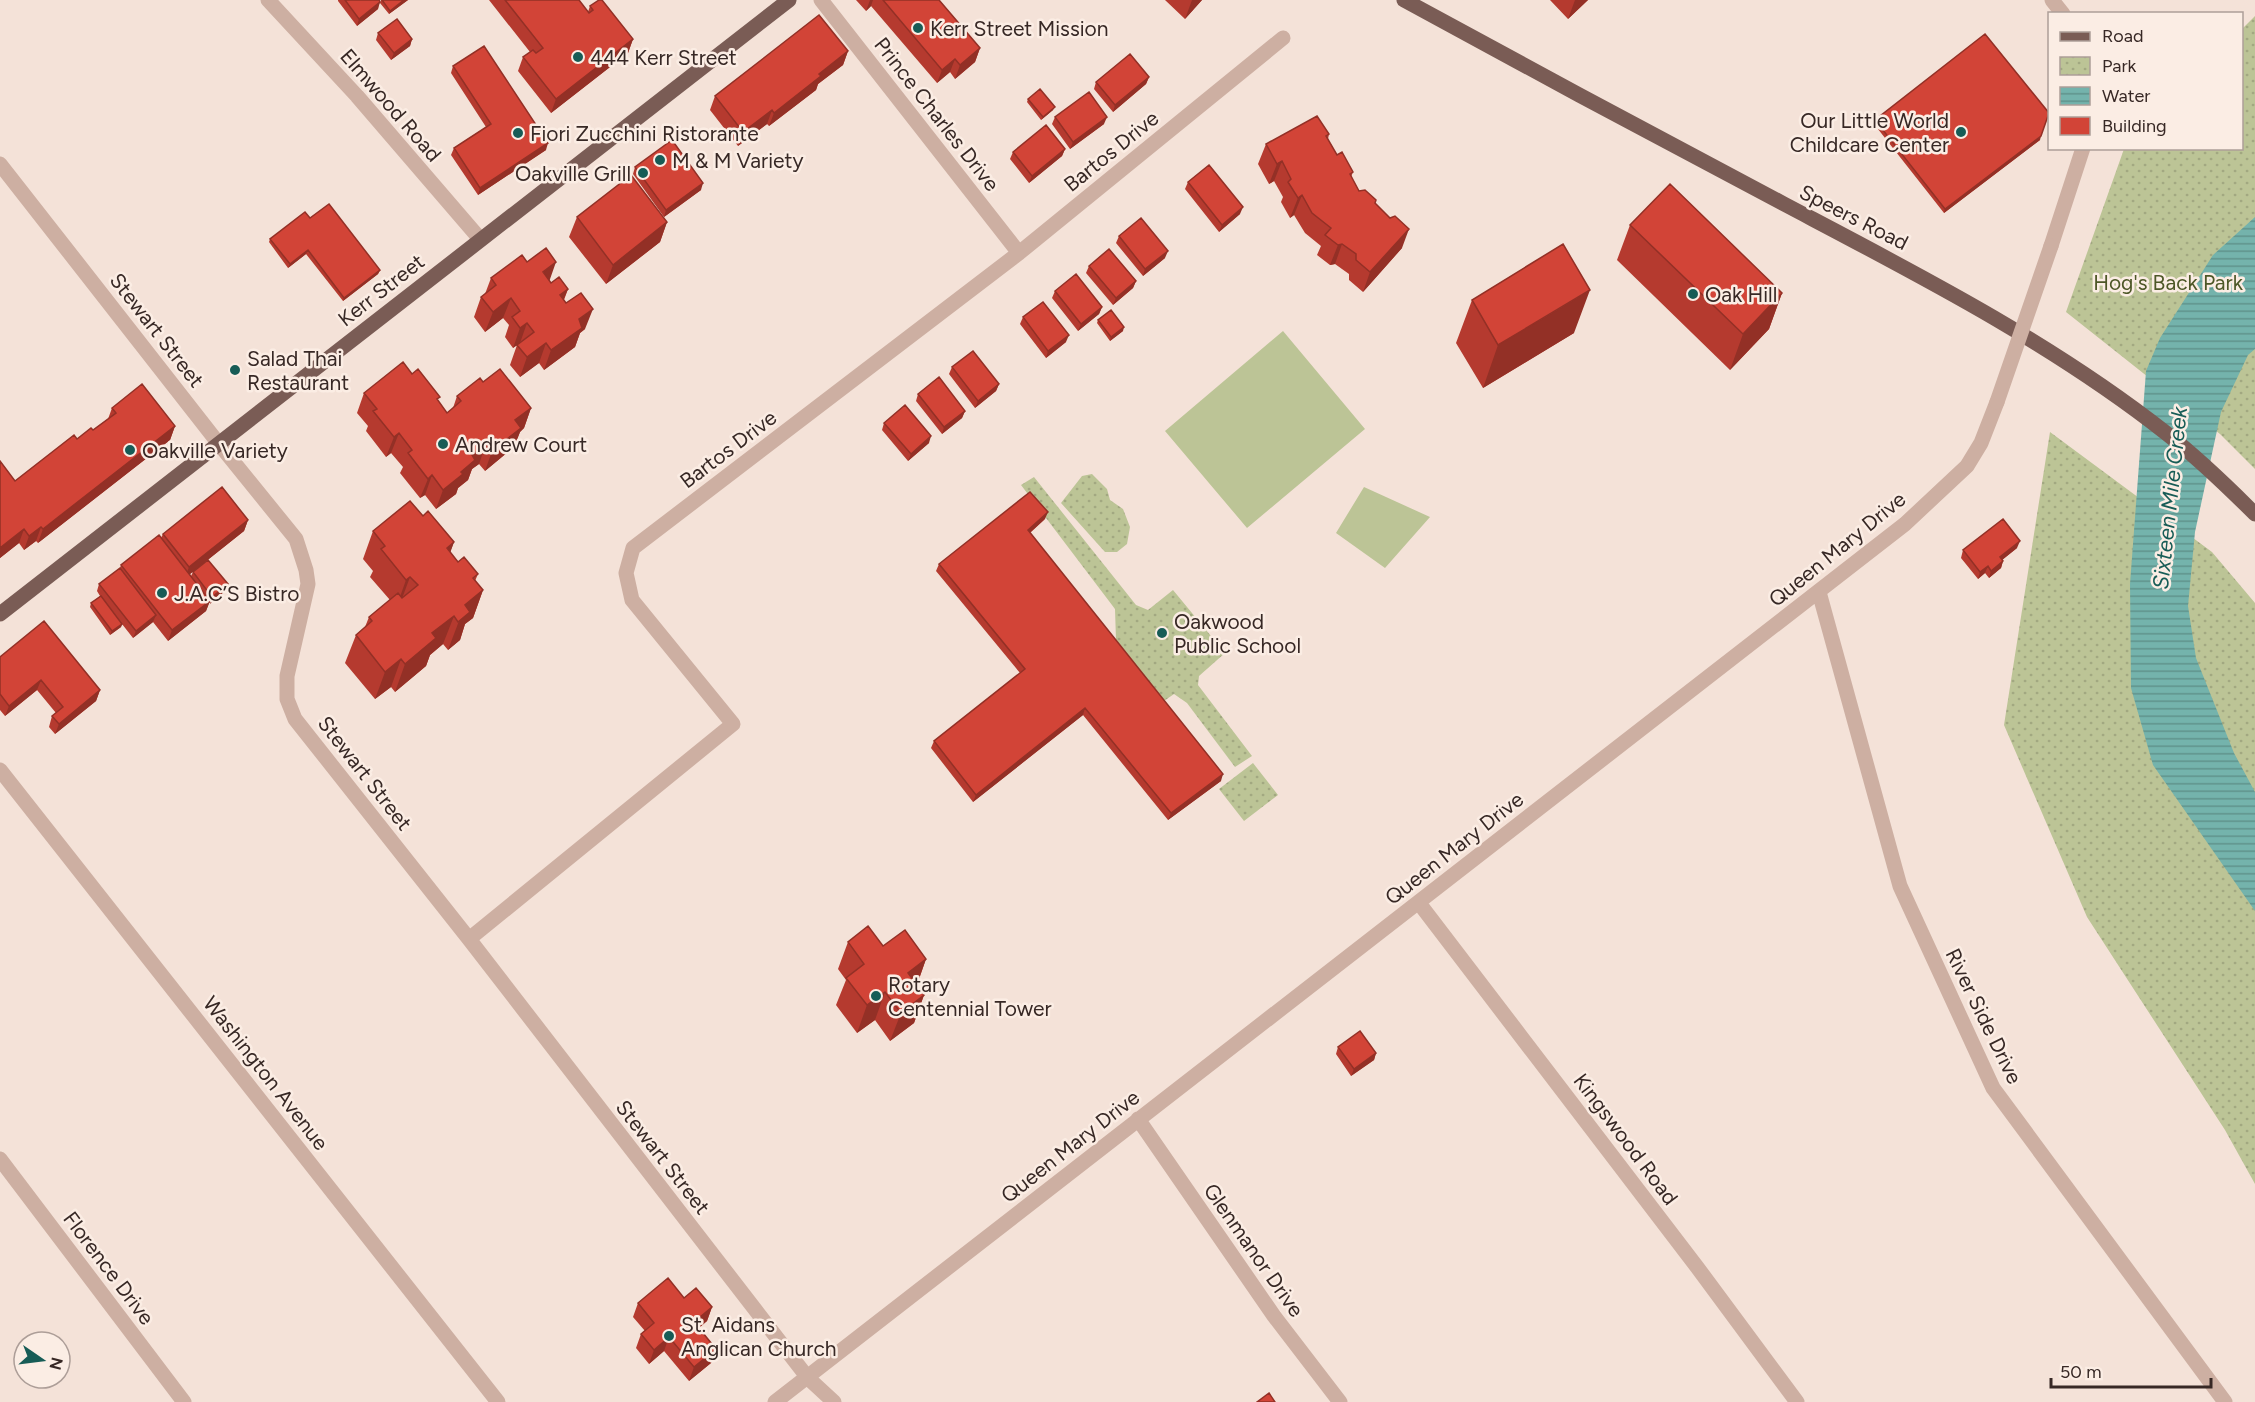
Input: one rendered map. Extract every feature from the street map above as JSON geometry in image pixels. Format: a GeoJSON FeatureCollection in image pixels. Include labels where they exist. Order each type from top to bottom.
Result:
{"type":"FeatureCollection","features":[{"type":"Feature","properties":{"kind":"main road","name":"Kerr Street"},"geometry":{"type":"LineString","coordinates":[[0,614],[789,0]]}},
{"type":"Feature","properties":{"kind":"main road","name":"Speers Road"},"geometry":{"type":"LineString","coordinates":[[1404,0],[1912,271],[2064,361],[2116,395],[2168,434],[2255,514]]}},
{"type":"Feature","properties":{"kind":"street","name":"Elmwood Road"},"geometry":{"type":"LineString","coordinates":[[268,0],[357,96],[480,239]]}},
{"type":"Feature","properties":{"kind":"street","name":"Prince Charles Drive"},"geometry":{"type":"LineString","coordinates":[[821,0],[1019,254]]}},
{"type":"Feature","properties":{"kind":"street"},"geometry":{"type":"LineString","coordinates":[[2052,0],[2061,12]]}},
{"type":"Feature","properties":{"kind":"street","name":"Bartos Drive"},"geometry":{"type":"LineString","coordinates":[[469,939],[733,724],[632,600],[626,573],[633,548],[1019,254],[1283,38]]}},
{"type":"Feature","properties":{"kind":"street","name":"Queen Mary Drive"},"geometry":{"type":"LineString","coordinates":[[775,1402],[1819,592],[1905,524],[1958,475],[1974,456],[1997,402],[2081,150]]}},
{"type":"Feature","properties":{"kind":"street","name":"Stewart Street"},"geometry":{"type":"LineString","coordinates":[[0,164],[296,539],[308,584],[287,676],[287,699],[295,718],[808,1378],[834,1402]]}},
{"type":"Feature","properties":{"kind":"street","name":"River Side Drive"},"geometry":{"type":"LineString","coordinates":[[1819,592],[1900,886],[1993,1088],[2225,1402]]}},
{"type":"Feature","properties":{"kind":"street","name":"Washington Avenue"},"geometry":{"type":"LineString","coordinates":[[0,770],[498,1402]]}},
{"type":"Feature","properties":{"kind":"street","name":"Kingswood Road"},"geometry":{"type":"LineString","coordinates":[[1419,903],[1683,1248],[1797,1402]]}},
{"type":"Feature","properties":{"kind":"street","name":"Glenmanor Drive"},"geometry":{"type":"LineString","coordinates":[[1138,1119],[1274,1316],[1340,1402]]}},
{"type":"Feature","properties":{"kind":"street","name":"Florence Drive"},"geometry":{"type":"LineString","coordinates":[[0,1159],[184,1402]]}},
{"type":"Feature","properties":{"kind":"green space","name":"Hog's Back Park"},"geometry":{"type":"Polygon","coordinates":[[[2255,16],[2255,469],[2220,434],[2066,312],[2124,150],[2243,150],[2243,28],[2255,16]]]}},
{"type":"Feature","properties":{"kind":"green space"},"geometry":{"type":"Polygon","coordinates":[[[1283,331],[1365,429],[1247,528],[1165,431],[1283,331]]]}},
{"type":"Feature","properties":{"kind":"green space"},"geometry":{"type":"Polygon","coordinates":[[[2050,432],[2212,552],[2255,603],[2255,1184],[2225,1130],[2087,917],[2004,725],[2050,432]]]}},
{"type":"Feature","properties":{"kind":"green space"},"geometry":{"type":"Polygon","coordinates":[[[1092,474],[1107,489],[1110,500],[1123,509],[1130,527],[1127,544],[1117,552],[1105,552],[1061,503],[1082,476],[1092,474]]]}},
{"type":"Feature","properties":{"kind":"green space"},"geometry":{"type":"Polygon","coordinates":[[[1034,477],[1136,605],[1148,610],[1173,590],[1225,653],[1199,676],[1198,685],[1252,756],[1235,767],[1187,703],[1174,694],[1164,701],[1116,640],[1115,609],[1021,485],[1034,477]]]}},
{"type":"Feature","properties":{"kind":"green space"},"geometry":{"type":"Polygon","coordinates":[[[1364,487],[1430,517],[1385,568],[1336,533],[1364,487]]]}},
{"type":"Feature","properties":{"kind":"green space"},"geometry":{"type":"Polygon","coordinates":[[[1253,763],[1278,795],[1244,821],[1219,789],[1253,763]]]}},
{"type":"Feature","properties":{"kind":"water","name":"Sixteen Mile Creek"},"geometry":{"type":"Polygon","coordinates":[[[2255,217],[2255,349],[2248,355],[2221,412],[2195,532],[2188,606],[2196,658],[2234,753],[2255,792],[2255,911],[2153,765],[2131,688],[2130,584],[2146,371],[2160,338],[2213,255],[2255,217]]]}},
{"type":"Feature","properties":{"kind":"building"},"geometry":{"type":"Polygon","coordinates":[[[345,0],[379,0],[380,2],[359,19],[345,0]]]}},
{"type":"Feature","properties":{"kind":"building"},"geometry":{"type":"Polygon","coordinates":[[[382,0],[404,0],[390,11],[382,0]]]}},
{"type":"Feature","properties":{"kind":"building","name":"444 Kerr Street"},"geometry":{"type":"Polygon","coordinates":[[[505,0],[579,0],[589,13],[593,10],[590,6],[602,0],[633,39],[556,99],[523,57],[533,50],[536,53],[543,48],[505,0]]]}},
{"type":"Feature","properties":{"kind":"building"},"geometry":{"type":"Polygon","coordinates":[[[883,0],[939,0],[980,48],[960,65],[955,59],[942,70],[883,0]]]}},
{"type":"Feature","properties":{"kind":"building"},"geometry":{"type":"Polygon","coordinates":[[[819,15],[848,51],[819,74],[821,76],[774,113],[772,110],[743,132],[715,96],[819,15]]]}},
{"type":"Feature","properties":{"kind":"building"},"geometry":{"type":"Polygon","coordinates":[[[397,19],[412,39],[394,53],[378,33],[397,19]]]}},
{"type":"Feature","properties":{"kind":"building","name":"Our Little World Childcare Center"},"geometry":{"type":"Polygon","coordinates":[[[1985,34],[2048,112],[2041,136],[1945,209],[1875,120],[1985,34]]]}},
{"type":"Feature","properties":{"kind":"building"},"geometry":{"type":"Polygon","coordinates":[[[484,46],[548,143],[480,188],[454,148],[491,124],[453,66],[484,46]]]}},
{"type":"Feature","properties":{"kind":"building"},"geometry":{"type":"Polygon","coordinates":[[[1130,54],[1149,77],[1115,105],[1096,82],[1130,54]]]}},
{"type":"Feature","properties":{"kind":"building"},"geometry":{"type":"Polygon","coordinates":[[[1040,89],[1055,107],[1043,117],[1028,99],[1040,89]]]}},
{"type":"Feature","properties":{"kind":"building"},"geometry":{"type":"Polygon","coordinates":[[[1089,92],[1107,117],[1073,142],[1055,117],[1089,92]]]}},
{"type":"Feature","properties":{"kind":"building"},"geometry":{"type":"Polygon","coordinates":[[[1317,116],[1329,134],[1326,136],[1337,155],[1342,152],[1353,172],[1350,174],[1359,191],[1365,190],[1390,218],[1395,216],[1409,229],[1370,272],[1356,260],[1356,254],[1325,235],[1331,228],[1312,213],[1302,195],[1298,198],[1288,182],[1291,179],[1282,161],[1277,164],[1266,144],[1317,116]]]}},
{"type":"Feature","properties":{"kind":"building"},"geometry":{"type":"Polygon","coordinates":[[[1046,125],[1065,149],[1032,176],[1013,152],[1046,125]]]}},
{"type":"Feature","properties":{"kind":"building"},"geometry":{"type":"Polygon","coordinates":[[[672,140],[703,183],[666,210],[635,167],[672,140]]]}},
{"type":"Feature","properties":{"kind":"building"},"geometry":{"type":"Polygon","coordinates":[[[1209,165],[1243,207],[1222,225],[1188,182],[1209,165]]]}},
{"type":"Feature","properties":{"kind":"building"},"geometry":{"type":"Polygon","coordinates":[[[631,175],[667,222],[613,265],[577,217],[631,175]]]}},
{"type":"Feature","properties":{"kind":"building"},"geometry":{"type":"Polygon","coordinates":[[[1670,184],[1782,293],[1743,334],[1630,225],[1670,184]]]}},
{"type":"Feature","properties":{"kind":"building"},"geometry":{"type":"Polygon","coordinates":[[[329,204],[380,270],[344,298],[308,250],[290,264],[270,239],[305,212],[310,218],[329,204]]]}},
{"type":"Feature","properties":{"kind":"building"},"geometry":{"type":"Polygon","coordinates":[[[1141,218],[1168,251],[1145,269],[1119,236],[1141,218]]]}},
{"type":"Feature","properties":{"kind":"building"},"geometry":{"type":"Polygon","coordinates":[[[1563,244],[1590,290],[1498,345],[1472,300],[1563,244]]]}},
{"type":"Feature","properties":{"kind":"building"},"geometry":{"type":"Polygon","coordinates":[[[546,248],[556,262],[543,272],[551,283],[559,277],[568,289],[560,295],[566,303],[581,293],[593,309],[579,319],[582,328],[551,350],[546,343],[527,357],[517,345],[534,332],[527,323],[520,328],[512,317],[520,311],[511,298],[493,312],[481,297],[496,285],[491,278],[522,255],[527,262],[546,248]]]}},
{"type":"Feature","properties":{"kind":"building"},"geometry":{"type":"Polygon","coordinates":[[[1109,249],[1136,281],[1116,298],[1089,266],[1109,249]]]}},
{"type":"Feature","properties":{"kind":"building"},"geometry":{"type":"Polygon","coordinates":[[[1076,274],[1102,307],[1081,324],[1055,291],[1076,274]]]}},
{"type":"Feature","properties":{"kind":"building"},"geometry":{"type":"Polygon","coordinates":[[[1043,302],[1069,335],[1048,351],[1023,317],[1043,302]]]}},
{"type":"Feature","properties":{"kind":"building"},"geometry":{"type":"Polygon","coordinates":[[[1111,310],[1124,327],[1111,337],[1098,320],[1111,310]]]}},
{"type":"Feature","properties":{"kind":"building"},"geometry":{"type":"Polygon","coordinates":[[[973,351],[999,384],[978,401],[952,367],[973,351]]]}},
{"type":"Feature","properties":{"kind":"building","name":"Andrew Court"},"geometry":{"type":"Polygon","coordinates":[[[403,362],[412,374],[418,369],[440,397],[437,399],[447,413],[461,401],[457,396],[480,378],[483,382],[500,369],[531,408],[515,420],[521,428],[492,451],[486,444],[472,455],[475,460],[461,472],[463,474],[443,490],[432,475],[428,479],[408,453],[412,450],[399,433],[394,437],[373,411],[377,409],[364,393],[403,362]]]}},
{"type":"Feature","properties":{"kind":"building"},"geometry":{"type":"Polygon","coordinates":[[[939,377],[965,411],[944,427],[918,394],[939,377]]]}},
{"type":"Feature","properties":{"kind":"building"},"geometry":{"type":"Polygon","coordinates":[[[142,384],[175,426],[43,529],[41,527],[29,536],[24,529],[0,548],[0,461],[15,481],[74,435],[77,439],[116,413],[112,408],[142,384]]]}},
{"type":"Feature","properties":{"kind":"building"},"geometry":{"type":"Polygon","coordinates":[[[905,405],[931,436],[911,454],[884,423],[905,405]]]}},
{"type":"Feature","properties":{"kind":"building"},"geometry":{"type":"Polygon","coordinates":[[[222,487],[248,520],[189,567],[163,534],[222,487]]]}},
{"type":"Feature","properties":{"kind":"building"},"geometry":{"type":"Polygon","coordinates":[[[1030,492],[1048,512],[1028,530],[1223,774],[1171,813],[1085,708],[976,795],[934,741],[1025,669],[939,564],[1030,492]]]}},
{"type":"Feature","properties":{"kind":"building"},"geometry":{"type":"Polygon","coordinates":[[[410,501],[423,516],[428,511],[454,542],[447,548],[458,562],[464,557],[478,574],[473,578],[483,590],[465,605],[470,612],[458,622],[454,616],[432,633],[436,638],[405,664],[401,659],[385,672],[356,635],[372,621],[369,617],[398,593],[402,598],[418,585],[410,577],[406,580],[381,549],[385,546],[373,531],[410,501]]]}},
{"type":"Feature","properties":{"kind":"building"},"geometry":{"type":"Polygon","coordinates":[[[2003,519],[2020,541],[2000,557],[2003,561],[1991,571],[1988,566],[1980,572],[1963,550],[2003,519]]]}},
{"type":"Feature","properties":{"kind":"building","name":"J.A.C’S Bistro"},"geometry":{"type":"Polygon","coordinates":[[[159,535],[210,601],[172,630],[121,565],[159,535]]]}},
{"type":"Feature","properties":{"kind":"building"},"geometry":{"type":"Polygon","coordinates":[[[208,560],[228,584],[212,597],[193,572],[208,560]]]}},
{"type":"Feature","properties":{"kind":"building"},"geometry":{"type":"Polygon","coordinates":[[[120,568],[156,615],[136,631],[99,584],[120,568]]]}},
{"type":"Feature","properties":{"kind":"building"},"geometry":{"type":"Polygon","coordinates":[[[101,596],[122,624],[112,631],[91,603],[101,596]]]}},
{"type":"Feature","properties":{"kind":"building"},"geometry":{"type":"Polygon","coordinates":[[[44,621],[100,690],[59,724],[52,716],[63,707],[41,680],[9,706],[0,694],[0,657],[44,621]]]}},
{"type":"Feature","properties":{"kind":"building"},"geometry":{"type":"Polygon","coordinates":[[[868,926],[883,946],[905,930],[926,959],[908,973],[924,995],[901,1013],[885,992],[867,1005],[846,978],[864,964],[848,942],[868,926]]]}},
{"type":"Feature","properties":{"kind":"building"},"geometry":{"type":"Polygon","coordinates":[[[1360,1031],[1376,1053],[1354,1069],[1338,1047],[1360,1031]]]}},
{"type":"Feature","properties":{"kind":"building","name":"St. Aidans Anglican Church"},"geometry":{"type":"Polygon","coordinates":[[[668,1278],[684,1298],[696,1288],[712,1307],[694,1322],[716,1349],[694,1367],[669,1337],[654,1350],[641,1334],[654,1323],[638,1303],[668,1278]]]}},
{"type":"Feature","properties":{"kind":"building"},"geometry":{"type":"Polygon","coordinates":[[[1269,1393],[1275,1402],[1257,1402],[1269,1393]]]}},
{"type":"Feature","properties":{"kind":"place","name":"Kerr Street Mission"},"geometry":{"type":"Point","coordinates":[918,28]}},
{"type":"Feature","properties":{"kind":"place","name":"444 Kerr Street"},"geometry":{"type":"Point","coordinates":[578,57]}},
{"type":"Feature","properties":{"kind":"place","name":"Our Little World Childcare Center"},"geometry":{"type":"Point","coordinates":[1961,132]}},
{"type":"Feature","properties":{"kind":"place","name":"Fiori Zucchini Ristorante"},"geometry":{"type":"Point","coordinates":[518,133]}},
{"type":"Feature","properties":{"kind":"place","name":"M & M Variety"},"geometry":{"type":"Point","coordinates":[660,160]}},
{"type":"Feature","properties":{"kind":"place","name":"Oakville Grill"},"geometry":{"type":"Point","coordinates":[643,173]}},
{"type":"Feature","properties":{"kind":"place","name":"Oak Hill"},"geometry":{"type":"Point","coordinates":[1693,294]}},
{"type":"Feature","properties":{"kind":"place","name":"Salad Thai Restaurant"},"geometry":{"type":"Point","coordinates":[235,370]}},
{"type":"Feature","properties":{"kind":"place","name":"Andrew Court"},"geometry":{"type":"Point","coordinates":[443,444]}},
{"type":"Feature","properties":{"kind":"place","name":"Oakville Variety"},"geometry":{"type":"Point","coordinates":[130,450]}},
{"type":"Feature","properties":{"kind":"place","name":"J.A.C’S Bistro"},"geometry":{"type":"Point","coordinates":[162,593]}},
{"type":"Feature","properties":{"kind":"place","name":"Oakwood Public School"},"geometry":{"type":"Point","coordinates":[1162,633]}},
{"type":"Feature","properties":{"kind":"place","name":"Rotary Centennial Tower"},"geometry":{"type":"Point","coordinates":[876,996]}},
{"type":"Feature","properties":{"kind":"place","name":"St. Aidans Anglican Church"},"geometry":{"type":"Point","coordinates":[669,1336]}}]}
